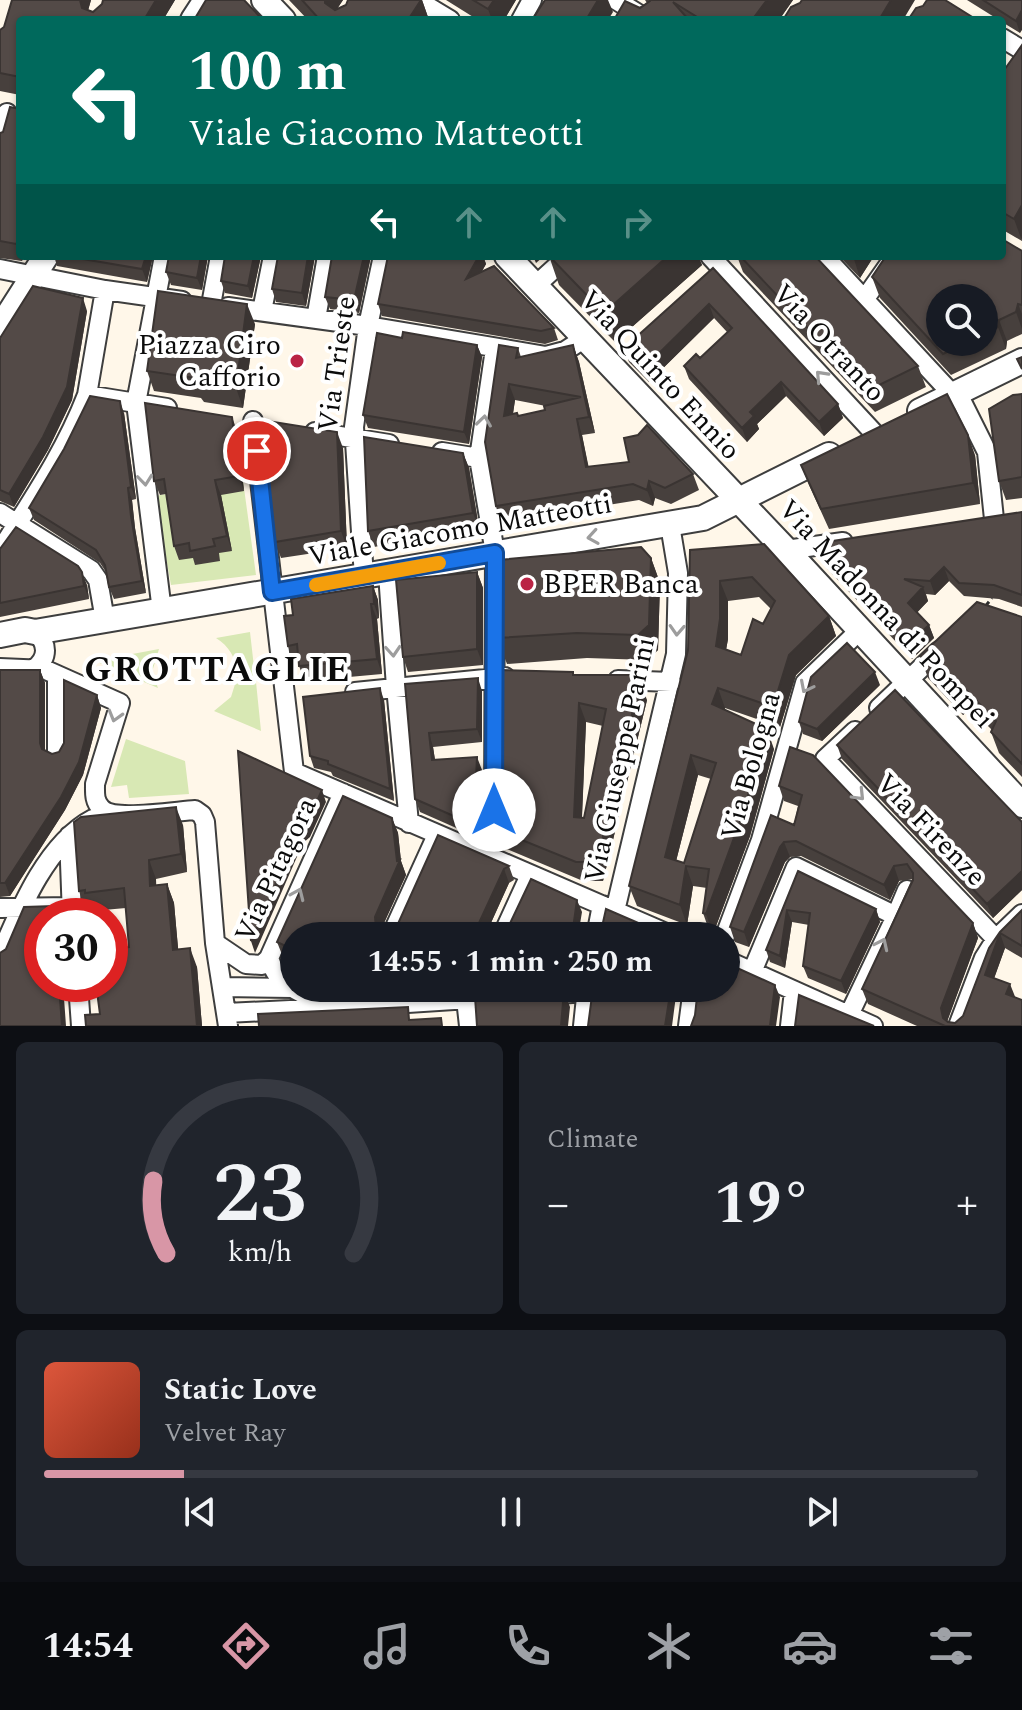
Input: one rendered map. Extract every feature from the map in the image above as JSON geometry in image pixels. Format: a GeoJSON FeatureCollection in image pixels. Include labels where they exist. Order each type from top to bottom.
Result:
{"type":"FeatureCollection","features":[{"type":"Feature","properties":{"kind":"street"},"geometry":{"type":"LineString","coordinates":[[417,0],[443,16]]}},
{"type":"Feature","properties":{"kind":"street"},"geometry":{"type":"LineString","coordinates":[[616,0],[638,13]]}},
{"type":"Feature","properties":{"kind":"street"},"geometry":{"type":"LineString","coordinates":[[0,141],[9,113]]}},
{"type":"Feature","properties":{"kind":"street"},"geometry":{"type":"LineString","coordinates":[[162,611],[136,403],[163,260]]}},
{"type":"Feature","properties":{"kind":"street"},"geometry":{"type":"LineString","coordinates":[[211,305],[219,260]]}},
{"type":"Feature","properties":{"kind":"street"},"geometry":{"type":"LineString","coordinates":[[262,311],[272,260]]}},
{"type":"Feature","properties":{"kind":"street"},"geometry":{"type":"LineString","coordinates":[[316,319],[326,260]]}},
{"type":"Feature","properties":{"kind":"street","name":"Via Trieste"},"geometry":{"type":"LineString","coordinates":[[382,260],[368,326],[353,438],[396,687],[409,823]]}},
{"type":"Feature","properties":{"kind":"street","name":"Via Quinto Ennio"},"geometry":{"type":"LineString","coordinates":[[511,260],[585,338],[616,358],[738,500]]}},
{"type":"Feature","properties":{"kind":"street"},"geometry":{"type":"LineString","coordinates":[[535,286],[564,260]]}},
{"type":"Feature","properties":{"kind":"street"},"geometry":{"type":"LineString","coordinates":[[828,260],[955,394],[987,452],[994,519]]}},
{"type":"Feature","properties":{"kind":"street"},"geometry":{"type":"LineString","coordinates":[[864,300],[892,260]]}},
{"type":"Feature","properties":{"kind":"street","name":"Via Otranto"},"geometry":{"type":"LineString","coordinates":[[717,263],[874,433]]}},
{"type":"Feature","properties":{"kind":"street"},"geometry":{"type":"LineString","coordinates":[[0,328],[40,265]]}},
{"type":"Feature","properties":{"kind":"street"},"geometry":{"type":"LineString","coordinates":[[0,269],[40,265],[105,290],[368,326],[546,356],[565,351],[585,338]]}},
{"type":"Feature","properties":{"kind":"street"},"geometry":{"type":"LineString","coordinates":[[0,551],[75,427],[87,395],[105,290]]}},
{"type":"Feature","properties":{"kind":"street"},"geometry":{"type":"LineString","coordinates":[[489,856],[494,810],[495,553],[479,458],[495,349]]}},
{"type":"Feature","properties":{"kind":"street","name":"Viale Giacomo Matteotti"},"geometry":{"type":"LineString","coordinates":[[2,635],[162,611],[703,518],[1022,361]]}},
{"type":"Feature","properties":{"kind":"street"},"geometry":{"type":"LineString","coordinates":[[87,395],[179,410]]}},
{"type":"Feature","properties":{"kind":"street"},"geometry":{"type":"LineString","coordinates":[[254,421],[272,592],[293,698],[294,772],[641,922]]}},
{"type":"Feature","properties":{"kind":"street"},"geometry":{"type":"LineString","coordinates":[[296,428],[479,458]]}},
{"type":"Feature","properties":{"kind":"street","name":"Via Madonna di Pompei"},"geometry":{"type":"LineString","coordinates":[[738,500],[1022,805]]}},
{"type":"Feature","properties":{"kind":"street"},"geometry":{"type":"LineString","coordinates":[[0,513],[91,570],[98,580],[105,620]]}},
{"type":"Feature","properties":{"kind":"street","name":"Via Giuseppe Parini"},"geometry":{"type":"LineString","coordinates":[[602,922],[609,908],[671,682],[676,654],[678,573],[670,525]]}},
{"type":"Feature","properties":{"kind":"street"},"geometry":{"type":"LineString","coordinates":[[786,550],[861,539]]}},
{"type":"Feature","properties":{"kind":"street","name":"Via Bologna"},"geometry":{"type":"LineString","coordinates":[[730,922],[761,840],[805,753],[805,683],[859,631]]}},
{"type":"Feature","properties":{"kind":"street"},"geometry":{"type":"LineString","coordinates":[[34,669],[43,661],[46,651],[44,642],[35,632]]}},
{"type":"Feature","properties":{"kind":"street"},"geometry":{"type":"LineString","coordinates":[[805,753],[907,682],[952,639]]}},
{"type":"Feature","properties":{"kind":"street"},"geometry":{"type":"LineString","coordinates":[[3,667],[34,669],[57,675],[120,703],[95,784],[95,797],[102,810],[115,816]]}},
{"type":"Feature","properties":{"kind":"street"},"geometry":{"type":"LineString","coordinates":[[57,675],[57,755]]}},
{"type":"Feature","properties":{"kind":"street"},"geometry":{"type":"LineString","coordinates":[[332,694],[493,676],[521,677]]}},
{"type":"Feature","properties":{"kind":"street"},"geometry":{"type":"LineString","coordinates":[[603,679],[671,682]]}},
{"type":"Feature","properties":{"kind":"street","name":"Via Firenze"},"geometry":{"type":"LineString","coordinates":[[805,753],[996,939]]}},
{"type":"Feature","properties":{"kind":"street","name":"Via Pitagora"},"geometry":{"type":"LineString","coordinates":[[215,943],[246,964],[262,965],[269,958],[343,793]]}},
{"type":"Feature","properties":{"kind":"street"},"geometry":{"type":"LineString","coordinates":[[0,956],[21,908],[76,828],[97,817],[195,810],[205,822],[215,943],[227,1020],[402,1002]]}},
{"type":"Feature","properties":{"kind":"street"},"geometry":{"type":"LineString","coordinates":[[397,922],[437,835]]}},
{"type":"Feature","properties":{"kind":"street"},"geometry":{"type":"LineString","coordinates":[[69,836],[71,898]]}},
{"type":"Feature","properties":{"kind":"street"},"geometry":{"type":"LineString","coordinates":[[752,972],[796,867],[896,916]]}},
{"type":"Feature","properties":{"kind":"street"},"geometry":{"type":"LineString","coordinates":[[508,922],[530,875]]}},
{"type":"Feature","properties":{"kind":"street"},"geometry":{"type":"LineString","coordinates":[[849,1015],[907,890]]}},
{"type":"Feature","properties":{"kind":"street"},"geometry":{"type":"LineString","coordinates":[[0,908],[24,908]]}},
{"type":"Feature","properties":{"kind":"street"},"geometry":{"type":"LineString","coordinates":[[958,1026],[984,958],[996,939],[1022,914]]}},
{"type":"Feature","properties":{"kind":"street"},"geometry":{"type":"LineString","coordinates":[[269,958],[273,972],[280,980]]}},
{"type":"Feature","properties":{"kind":"street"},"geometry":{"type":"LineString","coordinates":[[740,966],[873,1026]]}},
{"type":"Feature","properties":{"kind":"street"},"geometry":{"type":"LineString","coordinates":[[222,987],[280,988]]}},
{"type":"Feature","properties":{"kind":"street"},"geometry":{"type":"LineString","coordinates":[[790,1026],[794,991]]}},
{"type":"Feature","properties":{"kind":"street"},"geometry":{"type":"LineString","coordinates":[[79,1002],[81,1026]]}},
{"type":"Feature","properties":{"kind":"street"},"geometry":{"type":"LineString","coordinates":[[320,1002],[331,1008]]}},
{"type":"Feature","properties":{"kind":"street"},"geometry":{"type":"LineString","coordinates":[[359,1007],[361,1002]]}},
{"type":"Feature","properties":{"kind":"street"},"geometry":{"type":"LineString","coordinates":[[469,1026],[470,1002]]}},
{"type":"Feature","properties":{"kind":"street"},"geometry":{"type":"LineString","coordinates":[[583,1026],[586,1002]]}},
{"type":"Feature","properties":{"kind":"street"},"geometry":{"type":"LineString","coordinates":[[688,1026],[691,1002]]}},
{"type":"Feature","properties":{"kind":"path"},"geometry":{"type":"LineString","coordinates":[[981,610],[992,598]]}},
{"type":"Feature","properties":{"kind":"green space"},"geometry":{"type":"Polygon","coordinates":[[[243,481],[256,575],[171,585],[155,496],[243,481]]]}},
{"type":"Feature","properties":{"kind":"green space"},"geometry":{"type":"Polygon","coordinates":[[[250,632],[255,676],[236,675],[232,654],[216,638],[250,632]]]}},
{"type":"Feature","properties":{"kind":"green space"},"geometry":{"type":"Polygon","coordinates":[[[159,649],[152,672],[158,688],[95,661],[159,649]]]}},
{"type":"Feature","properties":{"kind":"green space"},"geometry":{"type":"Polygon","coordinates":[[[236,681],[256,682],[261,731],[214,711],[231,697],[236,681]]]}},
{"type":"Feature","properties":{"kind":"green space"},"geometry":{"type":"Polygon","coordinates":[[[126,739],[185,761],[189,794],[129,798],[127,785],[111,787],[126,739]]]}},
{"type":"Feature","properties":{"kind":"building"},"geometry":{"type":"Polygon","coordinates":[[[12,0],[80,0],[82,8],[93,12],[103,0],[156,0],[146,16],[16,16],[16,76],[0,73],[0,30],[4,27],[12,0]]]}},
{"type":"Feature","properties":{"kind":"building"},"geometry":{"type":"Polygon","coordinates":[[[206,0],[244,0],[259,16],[196,16],[206,0]]]}},
{"type":"Feature","properties":{"kind":"building"},"geometry":{"type":"Polygon","coordinates":[[[302,0],[325,0],[335,10],[346,5],[348,0],[421,0],[411,16],[316,16],[302,0]]]}},
{"type":"Feature","properties":{"kind":"building"},"geometry":{"type":"Polygon","coordinates":[[[473,0],[494,0],[488,9],[473,0]]]}},
{"type":"Feature","properties":{"kind":"building"},"geometry":{"type":"Polygon","coordinates":[[[545,0],[598,0],[588,16],[535,16],[545,0]]]}},
{"type":"Feature","properties":{"kind":"building"},"geometry":{"type":"Polygon","coordinates":[[[767,0],[755,16],[696,16],[673,2],[685,16],[616,16],[625,1],[640,8],[650,1],[767,0]]]}},
{"type":"Feature","properties":{"kind":"building"},"geometry":{"type":"Polygon","coordinates":[[[802,0],[891,0],[881,16],[785,16],[791,7],[802,0]]]}},
{"type":"Feature","properties":{"kind":"building"},"geometry":{"type":"Polygon","coordinates":[[[927,0],[945,0],[971,16],[911,16],[916,8],[923,6],[927,0]]]}},
{"type":"Feature","properties":{"kind":"building"},"geometry":{"type":"Polygon","coordinates":[[[983,0],[1022,0],[1022,10],[1016,21],[983,0]]]}},
{"type":"Feature","properties":{"kind":"building"},"geometry":{"type":"Polygon","coordinates":[[[1022,45],[1022,205],[1014,219],[1006,214],[1006,67],[1022,45]]]}},
{"type":"Feature","properties":{"kind":"building"},"geometry":{"type":"Polygon","coordinates":[[[10,107],[16,108],[16,244],[0,241],[0,133],[3,132],[10,107]]]}},
{"type":"Feature","properties":{"kind":"building"},"geometry":{"type":"Polygon","coordinates":[[[1006,241],[1022,251],[1022,305],[1018,304],[1016,312],[999,320],[998,327],[998,284],[926,284],[926,336],[872,277],[883,260],[1006,260],[1006,241]]]}},
{"type":"Feature","properties":{"kind":"building"},"geometry":{"type":"Polygon","coordinates":[[[89,260],[145,260],[142,269],[89,260]]]}},
{"type":"Feature","properties":{"kind":"building"},"geometry":{"type":"Polygon","coordinates":[[[168,260],[200,260],[197,278],[166,272],[168,260]]]}},
{"type":"Feature","properties":{"kind":"building"},"geometry":{"type":"Polygon","coordinates":[[[224,260],[253,260],[248,286],[221,281],[224,260]]]}},
{"type":"Feature","properties":{"kind":"building"},"geometry":{"type":"Polygon","coordinates":[[[277,260],[307,260],[302,293],[272,289],[277,260]]]}},
{"type":"Feature","properties":{"kind":"building"},"geometry":{"type":"Polygon","coordinates":[[[331,260],[363,260],[354,300],[325,297],[331,260]]]}},
{"type":"Feature","properties":{"kind":"building"},"geometry":{"type":"Polygon","coordinates":[[[387,260],[477,260],[466,279],[494,266],[554,328],[541,331],[378,304],[387,260]]]}},
{"type":"Feature","properties":{"kind":"building"},"geometry":{"type":"Polygon","coordinates":[[[553,260],[664,260],[604,313],[553,260]]]}},
{"type":"Feature","properties":{"kind":"building"},"geometry":{"type":"Polygon","coordinates":[[[744,260],[819,260],[918,366],[867,391],[744,260]]]}},
{"type":"Feature","properties":{"kind":"building"},"geometry":{"type":"Polygon","coordinates":[[[713,268],[838,404],[819,422],[781,382],[750,412],[754,416],[742,428],[684,366],[696,354],[700,358],[732,328],[709,304],[644,368],[624,348],[713,268]]]}},
{"type":"Feature","properties":{"kind":"building"},"geometry":{"type":"Polygon","coordinates":[[[33,286],[83,298],[67,387],[43,437],[9,494],[0,490],[0,338],[33,286]]]}},
{"type":"Feature","properties":{"kind":"building"},"geometry":{"type":"Polygon","coordinates":[[[158,291],[247,304],[236,388],[147,371],[158,291]]]}},
{"type":"Feature","properties":{"kind":"building"},"geometry":{"type":"Polygon","coordinates":[[[403,332],[477,345],[464,432],[363,415],[377,333],[402,338],[403,332]]]}},
{"type":"Feature","properties":{"kind":"building"},"geometry":{"type":"Polygon","coordinates":[[[499,345],[518,348],[516,358],[573,345],[589,417],[577,419],[586,467],[629,462],[624,438],[638,435],[647,425],[693,474],[665,488],[649,481],[647,490],[633,484],[496,506],[485,442],[499,345]],[[509,384],[504,416],[545,410],[544,406],[581,397],[509,384]]]}},
{"type":"Feature","properties":{"kind":"building"},"geometry":{"type":"Polygon","coordinates":[[[947,394],[968,435],[973,483],[821,509],[801,465],[947,394]]]}},
{"type":"Feature","properties":{"kind":"building"},"geometry":{"type":"Polygon","coordinates":[[[1022,394],[1022,477],[999,481],[989,409],[1013,395],[1022,394]]]}},
{"type":"Feature","properties":{"kind":"building"},"geometry":{"type":"Polygon","coordinates":[[[90,396],[120,401],[131,487],[128,488],[131,516],[142,581],[109,587],[105,565],[96,550],[29,508],[64,449],[90,396]]]}},
{"type":"Feature","properties":{"kind":"building"},"geometry":{"type":"Polygon","coordinates":[[[145,403],[232,417],[239,476],[215,480],[227,536],[213,539],[215,546],[190,551],[189,543],[174,546],[164,479],[154,481],[145,403]]]}},
{"type":"Feature","properties":{"kind":"building"},"geometry":{"type":"Polygon","coordinates":[[[261,420],[337,432],[341,531],[275,542],[261,420]]]}},
{"type":"Feature","properties":{"kind":"building"},"geometry":{"type":"Polygon","coordinates":[[[364,437],[463,453],[473,513],[368,531],[364,437]]]}},
{"type":"Feature","properties":{"kind":"building"},"geometry":{"type":"Polygon","coordinates":[[[1022,512],[1022,595],[994,585],[959,583],[944,567],[930,581],[904,579],[923,587],[908,603],[929,625],[907,645],[818,550],[820,543],[1022,512]]]}},
{"type":"Feature","properties":{"kind":"building"},"geometry":{"type":"Polygon","coordinates":[[[16,527],[78,566],[84,586],[0,603],[0,549],[16,527]]]}},
{"type":"Feature","properties":{"kind":"building"},"geometry":{"type":"Polygon","coordinates":[[[764,544],[829,616],[789,655],[773,707],[718,688],[712,704],[767,729],[742,816],[706,914],[703,913],[709,869],[686,866],[680,905],[629,886],[688,650],[690,550],[764,544]],[[752,577],[720,581],[716,646],[741,655],[753,619],[763,624],[775,601],[752,577]],[[691,755],[665,857],[684,863],[716,763],[691,755]]]}},
{"type":"Feature","properties":{"kind":"building"},"geometry":{"type":"Polygon","coordinates":[[[641,547],[651,558],[649,625],[638,635],[577,633],[497,638],[498,560],[641,547]]]}},
{"type":"Feature","properties":{"kind":"building"},"geometry":{"type":"Polygon","coordinates":[[[477,572],[477,649],[403,657],[396,580],[477,572]]]}},
{"type":"Feature","properties":{"kind":"building"},"geometry":{"type":"Polygon","coordinates":[[[373,586],[374,604],[371,604],[377,659],[299,666],[297,644],[288,646],[284,616],[293,615],[291,599],[373,586]]]}},
{"type":"Feature","properties":{"kind":"building"},"geometry":{"type":"Polygon","coordinates":[[[977,602],[1022,617],[1022,764],[991,732],[996,721],[963,687],[956,694],[920,656],[977,602]]]}},
{"type":"Feature","properties":{"kind":"building"},"geometry":{"type":"Polygon","coordinates":[[[847,643],[875,672],[817,729],[799,722],[811,677],[847,643]]]}},
{"type":"Feature","properties":{"kind":"building"},"geometry":{"type":"Polygon","coordinates":[[[0,670],[40,670],[40,743],[42,749],[52,754],[59,752],[64,743],[64,680],[97,695],[79,762],[61,797],[5,883],[0,883],[0,670]]]}},
{"type":"Feature","properties":{"kind":"building"},"geometry":{"type":"Polygon","coordinates":[[[500,670],[637,675],[640,681],[597,862],[576,862],[495,829],[501,749],[500,670]],[[579,703],[574,817],[584,818],[606,709],[579,703]]]}},
{"type":"Feature","properties":{"kind":"building"},"geometry":{"type":"Polygon","coordinates":[[[478,678],[477,729],[429,733],[432,760],[477,757],[474,825],[415,799],[405,684],[478,678]]]}},
{"type":"Feature","properties":{"kind":"building"},"geometry":{"type":"Polygon","coordinates":[[[380,688],[390,789],[310,756],[303,697],[380,688]]]}},
{"type":"Feature","properties":{"kind":"building"},"geometry":{"type":"Polygon","coordinates":[[[895,690],[1022,822],[1022,871],[987,904],[837,745],[895,690]]]}},
{"type":"Feature","properties":{"kind":"building"},"geometry":{"type":"Polygon","coordinates":[[[790,747],[813,755],[973,923],[941,1008],[943,1018],[948,1022],[955,1023],[963,1016],[989,948],[1000,932],[1022,910],[1022,946],[1000,933],[985,975],[1010,984],[1006,994],[1022,1000],[1022,1026],[945,1026],[862,989],[913,880],[913,873],[907,864],[894,866],[884,885],[796,841],[784,842],[744,932],[740,931],[740,922],[732,922],[771,815],[794,825],[802,795],[779,786],[790,747]]]}},
{"type":"Feature","properties":{"kind":"building"},"geometry":{"type":"Polygon","coordinates":[[[238,751],[322,790],[306,825],[299,832],[251,941],[238,751]]]}},
{"type":"Feature","properties":{"kind":"building"},"geometry":{"type":"Polygon","coordinates":[[[343,796],[392,818],[397,861],[400,860],[375,922],[286,922],[343,796]]]}},
{"type":"Feature","properties":{"kind":"building"},"geometry":{"type":"Polygon","coordinates":[[[176,807],[181,854],[149,860],[150,886],[167,884],[173,950],[190,948],[197,1026],[86,1026],[85,1015],[100,1014],[98,1002],[128,1002],[128,898],[125,898],[124,888],[79,891],[74,822],[81,817],[176,807]]]}},
{"type":"Feature","properties":{"kind":"building"},"geometry":{"type":"Polygon","coordinates":[[[438,835],[509,866],[504,869],[479,922],[399,922],[438,835]]]}},
{"type":"Feature","properties":{"kind":"building"},"geometry":{"type":"Polygon","coordinates":[[[798,871],[876,909],[841,981],[803,966],[810,913],[787,910],[780,956],[766,950],[798,871]]]}},
{"type":"Feature","properties":{"kind":"building"},"geometry":{"type":"Polygon","coordinates":[[[531,879],[577,900],[574,922],[511,922],[531,879]]]}},
{"type":"Feature","properties":{"kind":"building"},"geometry":{"type":"Polygon","coordinates":[[[24,907],[24,1002],[60,1002],[62,1026],[0,1026],[0,953],[6,949],[24,907]]]}},
{"type":"Feature","properties":{"kind":"building"},"geometry":{"type":"Polygon","coordinates":[[[606,909],[636,922],[603,922],[606,909]]]}},
{"type":"Feature","properties":{"kind":"building"},"geometry":{"type":"Polygon","coordinates":[[[740,969],[775,985],[770,1026],[691,1026],[696,1002],[740,1002],[740,969]]]}},
{"type":"Feature","properties":{"kind":"building"},"geometry":{"type":"Polygon","coordinates":[[[799,995],[874,1026],[795,1026],[799,995]]]}},
{"type":"Feature","properties":{"kind":"building"},"geometry":{"type":"Polygon","coordinates":[[[475,1002],[563,1002],[561,1026],[477,1026],[475,1002]]]}},
{"type":"Feature","properties":{"kind":"building"},"geometry":{"type":"Polygon","coordinates":[[[591,1002],[669,1002],[665,1026],[588,1026],[591,1002]]]}},
{"type":"Feature","properties":{"kind":"building"},"geometry":{"type":"Polygon","coordinates":[[[408,1007],[409,1020],[441,1018],[442,1026],[259,1026],[258,1014],[408,1007]]]}},
{"type":"Feature","properties":{"kind":"slow traffic"},"geometry":{"type":"LineString","coordinates":[[316,585],[439,563]]}},
{"type":"Feature","properties":{"kind":"place","name":"Piazza Ciro Cafforio"},"geometry":{"type":"Point","coordinates":[297,361]}},
{"type":"Feature","properties":{"kind":"place","name":"BPER Banca"},"geometry":{"type":"Point","coordinates":[527,584]}},
{"type":"Feature","properties":{"kind":"district","name":"GROTTAGLIE"},"geometry":{"type":"Point","coordinates":[218,670]}},
{"type":"Feature","properties":{"kind":"route"},"geometry":{"type":"LineString","coordinates":[[257,451],[272,592],[495,553],[494,810]]}}]}
